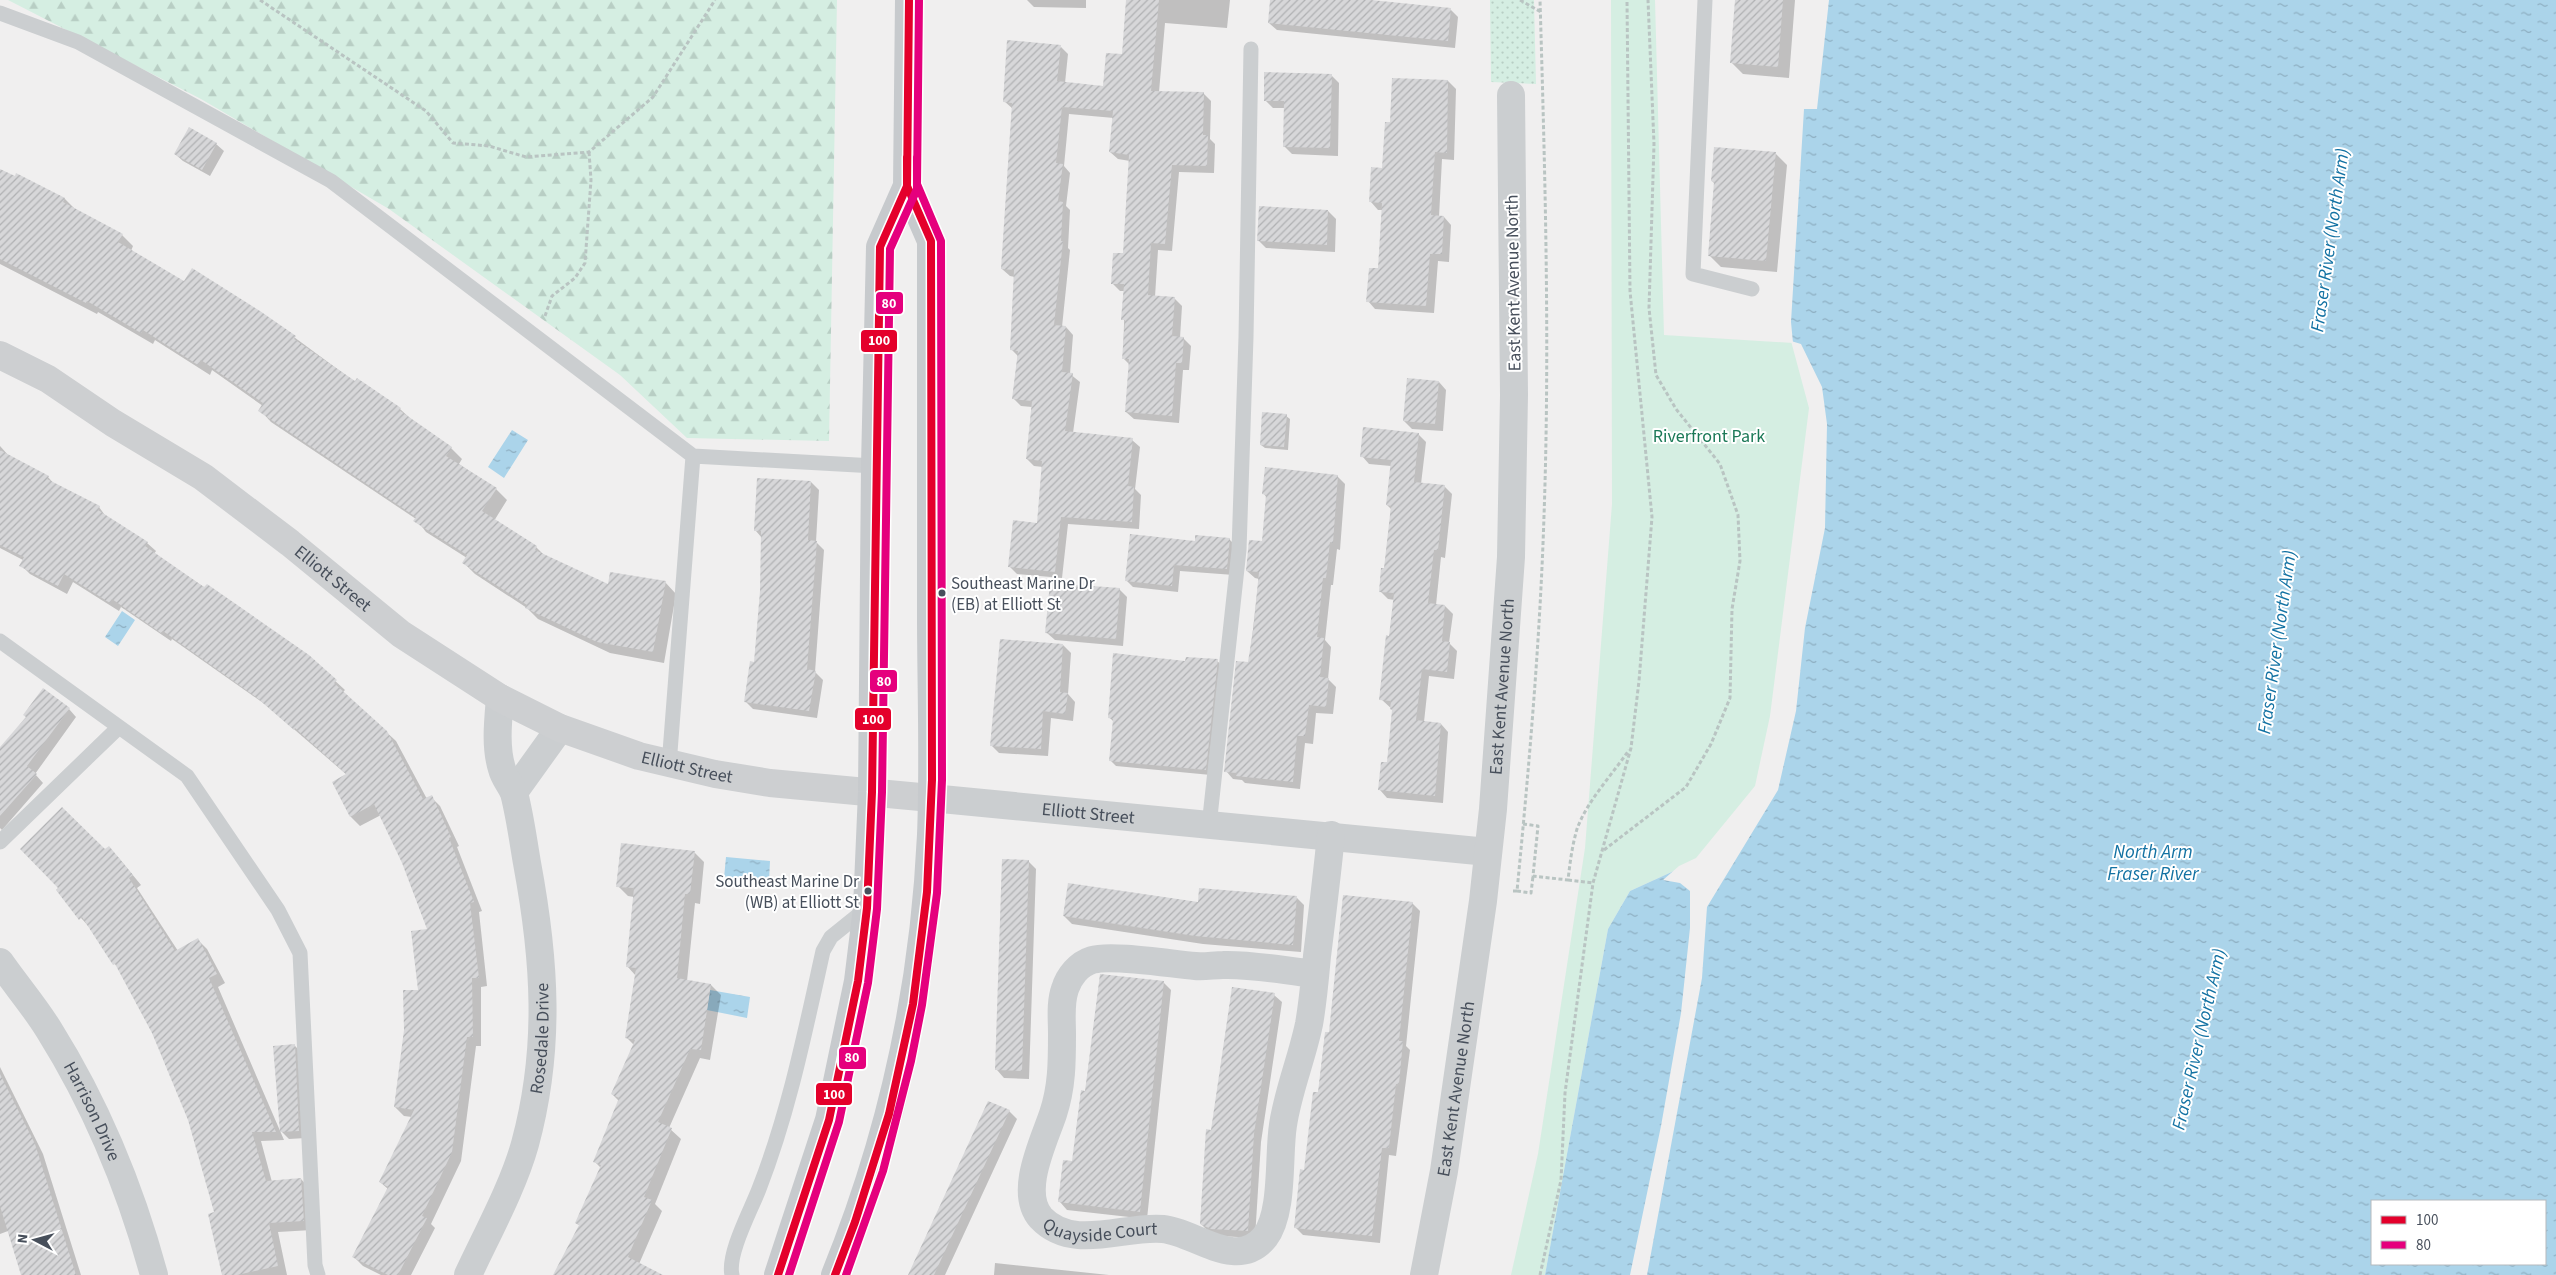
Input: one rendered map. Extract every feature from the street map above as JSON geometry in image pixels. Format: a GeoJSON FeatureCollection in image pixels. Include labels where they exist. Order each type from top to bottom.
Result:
{"type":"FeatureCollection","features":[{"type":"Feature","properties":{"kind":"main road"},"geometry":{"type":"LineString","coordinates":[[778,1275],[829,1120],[858,981],[867,908],[872,792],[875,466],[880,247],[907,186],[909,0]]}},
{"type":"Feature","properties":{"kind":"main road"},"geometry":{"type":"LineString","coordinates":[[835,1275],[861,1211],[877,1158],[906,1039],[921,952],[931,836],[931,240],[907,186]]}},
{"type":"Feature","properties":{"kind":"street","name":"East Kent Avenue North"},"geometry":{"type":"LineString","coordinates":[[1424,1275],[1444,1171],[1488,852],[1510,577],[1513,510],[1514,385],[1511,94]]}},
{"type":"Feature","properties":{"kind":"street","name":"Elliott Street"},"geometry":{"type":"LineString","coordinates":[[0,355],[48,379],[203,478],[290,543],[401,634],[500,698],[560,728],[593,741],[669,765],[770,783],[1209,826],[1331,835],[1488,852]]}},
{"type":"Feature","properties":{"kind":"street","name":"Rosedale Drive"},"geometry":{"type":"LineString","coordinates":[[468,1275],[514,1175],[525,1145],[535,1102],[542,1039],[543,975],[538,923],[514,792],[502,770],[497,728],[500,698]]}},
{"type":"Feature","properties":{"kind":"street"},"geometry":{"type":"LineString","coordinates":[[514,792],[560,728]]}},
{"type":"Feature","properties":{"kind":"street","name":"Quayside Court"},"geometry":{"type":"LineString","coordinates":[[1315,974],[1224,964],[1200,967],[1102,958],[1080,966],[1070,978],[1064,990],[1062,1004],[1063,1073],[1059,1096],[1032,1175],[1034,1205],[1040,1217],[1053,1226],[1071,1234],[1092,1235],[1164,1229],[1221,1250],[1244,1250],[1256,1246],[1272,1226],[1275,1215],[1283,1123],[1309,1023],[1315,974],[1331,835]]}},
{"type":"Feature","properties":{"kind":"street","name":"Harrison Drive"},"geometry":{"type":"LineString","coordinates":[[0,962],[49,1030],[98,1120],[143,1235],[154,1275]]}},
{"type":"Feature","properties":{"kind":"lane"},"geometry":{"type":"LineString","coordinates":[[1705,0],[1693,274],[1752,289]]}},
{"type":"Feature","properties":{"kind":"lane"},"geometry":{"type":"LineString","coordinates":[[0,13],[78,42],[331,181],[693,456],[875,466]]}},
{"type":"Feature","properties":{"kind":"lane"},"geometry":{"type":"LineString","coordinates":[[1209,826],[1239,550],[1246,327],[1251,48]]}},
{"type":"Feature","properties":{"kind":"lane"},"geometry":{"type":"LineString","coordinates":[[669,765],[693,456]]}},
{"type":"Feature","properties":{"kind":"lane"},"geometry":{"type":"LineString","coordinates":[[0,641],[187,776],[278,910],[300,953],[315,1265],[318,1275]]}},
{"type":"Feature","properties":{"kind":"lane"},"geometry":{"type":"LineString","coordinates":[[0,842],[119,727]]}},
{"type":"Feature","properties":{"kind":"lane"},"geometry":{"type":"LineString","coordinates":[[732,1275],[737,1241],[759,1190],[789,1104],[823,951],[831,937],[867,908]]}},
{"type":"Feature","properties":{"kind":"path"},"geometry":{"type":"LineString","coordinates":[[260,0],[426,110],[453,143],[489,146],[526,157],[589,152],[653,97],[715,0]]}},
{"type":"Feature","properties":{"kind":"path"},"geometry":{"type":"LineString","coordinates":[[1520,0],[1541,12]]}},
{"type":"Feature","properties":{"kind":"path"},"geometry":{"type":"LineString","coordinates":[[1540,0],[1542,108]]}},
{"type":"Feature","properties":{"kind":"path"},"geometry":{"type":"LineString","coordinates":[[1540,1275],[1561,1180],[1566,1093],[1593,883],[1604,851],[1631,748],[1639,682],[1652,517],[1630,291],[1626,0]]}},
{"type":"Feature","properties":{"kind":"path"},"geometry":{"type":"LineString","coordinates":[[1604,851],[1686,786],[1711,744],[1730,698],[1732,610],[1740,561],[1738,515],[1720,464],[1676,410],[1656,375],[1649,308],[1654,144],[1648,0]]}},
{"type":"Feature","properties":{"kind":"path"},"geometry":{"type":"LineString","coordinates":[[538,338],[552,296],[575,278],[585,263],[591,180],[589,152]]}},
{"type":"Feature","properties":{"kind":"path"},"geometry":{"type":"LineString","coordinates":[[1568,880],[1571,853],[1578,828],[1594,799],[1631,748]]}},
{"type":"Feature","properties":{"kind":"path"},"geometry":{"type":"LineString","coordinates":[[1508,891],[1517,892],[1531,893],[1538,826],[1523,824],[1517,892]]}},
{"type":"Feature","properties":{"kind":"path"},"geometry":{"type":"LineString","coordinates":[[1533,876],[1593,883]]}},
{"type":"Feature","properties":{"kind":"green space"},"geometry":{"type":"Polygon","coordinates":[[[8,0],[837,0],[829,441],[687,438],[620,375],[389,209],[201,99],[8,0]]]}},
{"type":"Feature","properties":{"kind":"green space"},"geometry":{"type":"Polygon","coordinates":[[[1490,0],[1534,0],[1536,84],[1491,82],[1490,0]]]}},
{"type":"Feature","properties":{"kind":"green space","name":"Riverfront Park"},"geometry":{"type":"Polygon","coordinates":[[[1611,0],[1655,0],[1664,335],[1793,343],[1811,408],[1772,717],[1757,787],[1698,860],[1630,891],[1608,929],[1545,1275],[1511,1275],[1538,1154],[1585,848],[1612,504],[1611,0]]]}},
{"type":"Feature","properties":{"kind":"water","name":"North Arm Fraser River"},"geometry":{"type":"Polygon","coordinates":[[[1829,0],[2556,0],[2556,1275],[1545,1275],[1608,929],[1630,891],[1698,860],[1757,787],[1772,717],[1811,408],[1793,343],[1791,322],[1804,109],[1817,109],[1829,0]]]}},
{"type":"Feature","properties":{"kind":"water"},"geometry":{"type":"Polygon","coordinates":[[[512,430],[528,440],[504,478],[488,467],[512,430]]]}},
{"type":"Feature","properties":{"kind":"water"},"geometry":{"type":"Polygon","coordinates":[[[122,611],[135,620],[118,646],[105,637],[122,611]]]}},
{"type":"Feature","properties":{"kind":"water"},"geometry":{"type":"Polygon","coordinates":[[[726,857],[770,861],[769,881],[724,878],[726,857]]]}},
{"type":"Feature","properties":{"kind":"water"},"geometry":{"type":"Polygon","coordinates":[[[710,990],[750,997],[747,1018],[707,1010],[710,990]]]}},
{"type":"Feature","properties":{"kind":"pier"},"geometry":{"type":"Polygon","coordinates":[[[1791,341],[1801,344],[1822,387],[1827,424],[1825,528],[1805,628],[1796,711],[1778,790],[1707,907],[1702,978],[1647,1275],[1630,1275],[1661,1126],[1681,1013],[1690,928],[1690,891],[1680,883],[1663,880],[1679,866],[1696,858],[1755,786],[1770,716],[1809,408],[1791,341]]]}},
{"type":"Feature","properties":{"kind":"building"},"geometry":{"type":"Polygon","coordinates":[[[1126,0],[1159,0],[1151,91],[1204,92],[1203,135],[1208,135],[1207,166],[1172,165],[1165,244],[1151,243],[1148,295],[1175,297],[1172,336],[1184,337],[1182,363],[1176,363],[1172,416],[1125,412],[1129,359],[1122,359],[1125,320],[1121,320],[1124,284],[1111,284],[1113,253],[1123,253],[1129,155],[1109,152],[1113,111],[1062,107],[1056,163],[1063,164],[1058,201],[1063,202],[1061,241],[1063,241],[1054,325],[1066,326],[1062,372],[1073,373],[1065,431],[1133,438],[1128,486],[1134,487],[1132,522],[1061,517],[1055,572],[1008,567],[1013,520],[1037,523],[1042,461],[1026,459],[1032,401],[1012,399],[1018,351],[1010,350],[1014,270],[1001,269],[1012,103],[1003,102],[1007,40],[1061,45],[1057,81],[1103,86],[1106,53],[1122,54],[1126,0]]]}},
{"type":"Feature","properties":{"kind":"building"},"geometry":{"type":"Polygon","coordinates":[[[1270,0],[1371,0],[1451,8],[1448,41],[1268,23],[1270,0]]]}},
{"type":"Feature","properties":{"kind":"building"},"geometry":{"type":"Polygon","coordinates":[[[1735,0],[1783,0],[1778,67],[1730,63],[1735,0]]]}},
{"type":"Feature","properties":{"kind":"building"},"geometry":{"type":"Polygon","coordinates":[[[1264,72],[1332,74],[1330,148],[1283,147],[1284,101],[1264,101],[1264,72]]]}},
{"type":"Feature","properties":{"kind":"building"},"geometry":{"type":"Polygon","coordinates":[[[1392,78],[1448,80],[1447,153],[1435,152],[1431,215],[1444,216],[1442,254],[1430,254],[1426,306],[1366,302],[1369,268],[1378,268],[1382,203],[1369,202],[1371,167],[1382,168],[1385,122],[1390,122],[1392,78]]]}},
{"type":"Feature","properties":{"kind":"building"},"geometry":{"type":"Polygon","coordinates":[[[189,127],[217,143],[202,170],[174,154],[189,127]]]}},
{"type":"Feature","properties":{"kind":"building"},"geometry":{"type":"Polygon","coordinates":[[[1714,147],[1776,152],[1766,261],[1708,256],[1714,182],[1711,181],[1714,147]]]}},
{"type":"Feature","properties":{"kind":"building"},"geometry":{"type":"Polygon","coordinates":[[[0,169],[15,176],[16,173],[65,198],[63,202],[123,234],[118,242],[184,281],[192,268],[260,311],[296,336],[294,339],[355,381],[357,378],[401,408],[399,410],[452,447],[446,456],[497,488],[482,511],[537,546],[535,550],[608,584],[610,572],[666,581],[653,652],[597,642],[525,608],[527,605],[462,563],[467,555],[413,521],[416,517],[258,411],[263,403],[201,360],[198,365],[143,330],[141,333],[87,301],[86,303],[0,259],[0,169]]]}},
{"type":"Feature","properties":{"kind":"building"},"geometry":{"type":"Polygon","coordinates":[[[1259,206],[1328,210],[1327,245],[1257,241],[1259,206]]]}},
{"type":"Feature","properties":{"kind":"building"},"geometry":{"type":"Polygon","coordinates":[[[1407,378],[1439,381],[1435,424],[1403,421],[1407,378]]]}},
{"type":"Feature","properties":{"kind":"building"},"geometry":{"type":"Polygon","coordinates":[[[1262,412],[1287,414],[1284,447],[1260,445],[1262,412]]]}},
{"type":"Feature","properties":{"kind":"building"},"geometry":{"type":"Polygon","coordinates":[[[1363,427],[1419,433],[1414,482],[1445,485],[1438,550],[1434,550],[1428,603],[1445,605],[1442,641],[1450,642],[1447,672],[1422,669],[1416,720],[1441,723],[1435,796],[1378,790],[1381,762],[1387,762],[1392,710],[1390,709],[1391,701],[1379,700],[1386,635],[1389,636],[1394,593],[1379,592],[1381,568],[1384,568],[1391,506],[1386,505],[1391,460],[1360,457],[1363,427]]]}},
{"type":"Feature","properties":{"kind":"building"},"geometry":{"type":"Polygon","coordinates":[[[0,450],[49,476],[47,479],[100,506],[98,510],[148,542],[145,546],[204,587],[207,584],[309,655],[337,680],[334,683],[387,731],[423,799],[432,795],[451,837],[449,838],[474,902],[470,903],[479,978],[472,978],[473,1037],[467,1037],[452,1152],[422,1216],[427,1218],[398,1275],[388,1275],[352,1257],[388,1187],[379,1182],[414,1110],[394,1107],[404,1030],[403,990],[418,990],[411,931],[427,929],[402,863],[374,804],[350,817],[332,782],[346,774],[295,728],[294,730],[256,697],[163,631],[161,633],[112,599],[110,603],[64,574],[58,586],[19,566],[24,557],[0,545],[0,450]]]}},
{"type":"Feature","properties":{"kind":"building"},"geometry":{"type":"Polygon","coordinates":[[[1265,467],[1338,475],[1333,543],[1330,542],[1326,578],[1323,578],[1317,637],[1324,638],[1320,677],[1329,678],[1326,707],[1309,705],[1305,736],[1297,736],[1293,782],[1236,776],[1237,773],[1224,772],[1236,661],[1248,662],[1253,630],[1259,572],[1246,571],[1249,540],[1262,541],[1266,495],[1262,494],[1265,467]]]}},
{"type":"Feature","properties":{"kind":"building"},"geometry":{"type":"Polygon","coordinates":[[[757,478],[811,481],[808,540],[817,541],[807,669],[816,671],[809,711],[744,702],[750,661],[754,662],[760,591],[761,531],[754,531],[757,478]]]}},
{"type":"Feature","properties":{"kind":"building"},"geometry":{"type":"Polygon","coordinates":[[[1130,534],[1195,541],[1195,535],[1230,538],[1227,569],[1174,565],[1172,586],[1125,581],[1130,534]]]}},
{"type":"Feature","properties":{"kind":"building"},"geometry":{"type":"Polygon","coordinates":[[[1050,583],[1120,588],[1116,639],[1045,633],[1050,583]]]}},
{"type":"Feature","properties":{"kind":"building"},"geometry":{"type":"Polygon","coordinates":[[[1000,639],[1063,644],[1060,692],[1068,693],[1065,714],[1043,711],[1041,749],[990,746],[1000,639]]]}},
{"type":"Feature","properties":{"kind":"building"},"geometry":{"type":"Polygon","coordinates":[[[1113,653],[1185,661],[1186,657],[1218,659],[1206,770],[1109,761],[1113,719],[1108,718],[1113,653]]]}},
{"type":"Feature","properties":{"kind":"building"},"geometry":{"type":"Polygon","coordinates":[[[43,688],[70,708],[27,766],[37,774],[0,816],[0,747],[26,717],[23,715],[43,688]]]}},
{"type":"Feature","properties":{"kind":"building"},"geometry":{"type":"Polygon","coordinates":[[[62,807],[105,849],[109,846],[133,875],[129,878],[175,951],[198,938],[217,974],[209,978],[276,1132],[252,1132],[266,1181],[301,1178],[304,1221],[269,1223],[278,1266],[237,1275],[222,1275],[208,1214],[214,1212],[188,1120],[152,1033],[115,964],[113,965],[82,917],[79,920],[56,890],[58,888],[20,849],[62,807]]]}},
{"type":"Feature","properties":{"kind":"building"},"geometry":{"type":"Polygon","coordinates":[[[621,843],[695,851],[690,894],[685,894],[677,978],[711,984],[701,1050],[690,1049],[658,1122],[672,1128],[644,1197],[652,1200],[628,1257],[663,1275],[553,1275],[579,1225],[575,1223],[601,1165],[593,1162],[619,1098],[611,1094],[635,1040],[625,1038],[636,968],[626,967],[634,888],[616,887],[621,843]]]}},
{"type":"Feature","properties":{"kind":"building"},"geometry":{"type":"Polygon","coordinates":[[[1002,859],[1029,860],[1022,1071],[995,1070],[1002,859]]]}},
{"type":"Feature","properties":{"kind":"building"},"geometry":{"type":"Polygon","coordinates":[[[1068,883],[1198,902],[1199,888],[1297,896],[1293,945],[1195,936],[1063,916],[1068,883]]]}},
{"type":"Feature","properties":{"kind":"building"},"geometry":{"type":"Polygon","coordinates":[[[1343,895],[1413,902],[1399,1041],[1403,1041],[1399,1084],[1396,1084],[1389,1148],[1382,1148],[1372,1236],[1294,1228],[1300,1169],[1304,1170],[1313,1092],[1318,1092],[1325,1032],[1329,1032],[1343,895]]]}},
{"type":"Feature","properties":{"kind":"building"},"geometry":{"type":"Polygon","coordinates":[[[1100,974],[1164,981],[1140,1212],[1058,1202],[1063,1160],[1072,1161],[1081,1090],[1085,1091],[1100,974]]]}},
{"type":"Feature","properties":{"kind":"building"},"geometry":{"type":"Polygon","coordinates":[[[1232,987],[1275,993],[1254,1134],[1248,1231],[1211,1229],[1200,1224],[1206,1129],[1211,1130],[1232,987]]]}},
{"type":"Feature","properties":{"kind":"building"},"geometry":{"type":"Polygon","coordinates":[[[295,1044],[299,1131],[280,1132],[273,1046],[295,1044]]]}},
{"type":"Feature","properties":{"kind":"building"},"geometry":{"type":"Polygon","coordinates":[[[0,1074],[35,1144],[76,1275],[21,1275],[0,1206],[0,1074]]]}},
{"type":"Feature","properties":{"kind":"building"},"geometry":{"type":"Polygon","coordinates":[[[988,1101],[1010,1110],[934,1275],[908,1275],[988,1101]]]}},
{"type":"Feature","properties":{"kind":"transit line","name":"100"},"geometry":{"type":"LineString","coordinates":[[835,1275],[855,1222],[889,1114],[913,1004],[927,892],[932,780],[931,241],[907,186],[909,0]]}},
{"type":"Feature","properties":{"kind":"transit line","name":"80"},"geometry":{"type":"LineString","coordinates":[[846,1275],[883,1171],[911,1061],[922,1005],[937,893],[942,780],[941,241],[917,184],[919,0]]}},
{"type":"Feature","properties":{"kind":"transit line","name":"100"},"geometry":{"type":"LineString","coordinates":[[778,1275],[829,1120],[858,981],[867,908],[872,792],[880,247],[907,186],[907,157]]}},
{"type":"Feature","properties":{"kind":"transit line","name":"80"},"geometry":{"type":"LineString","coordinates":[[789,1275],[839,1122],[868,983],[877,909],[882,792],[890,249],[917,189],[917,157]]}},
{"type":"Feature","properties":{"kind":"place","name":"Southeast Marine Dr (EB) at Elliott St"},"geometry":{"type":"Point","coordinates":[942,593]}},
{"type":"Feature","properties":{"kind":"place","name":"Southeast Marine Dr (WB) at Elliott St"},"geometry":{"type":"Point","coordinates":[868,891]}},
{"type":"Feature","properties":{"kind":"water label","name":"Fraser River (North Arm)"},"geometry":{"type":"Point","coordinates":[2329,240]}},
{"type":"Feature","properties":{"kind":"water label","name":"Fraser River (North Arm)"},"geometry":{"type":"Point","coordinates":[2276,642]}},
{"type":"Feature","properties":{"kind":"water label","name":"Fraser River (North Arm)"},"geometry":{"type":"Point","coordinates":[2198,1039]}}]}
